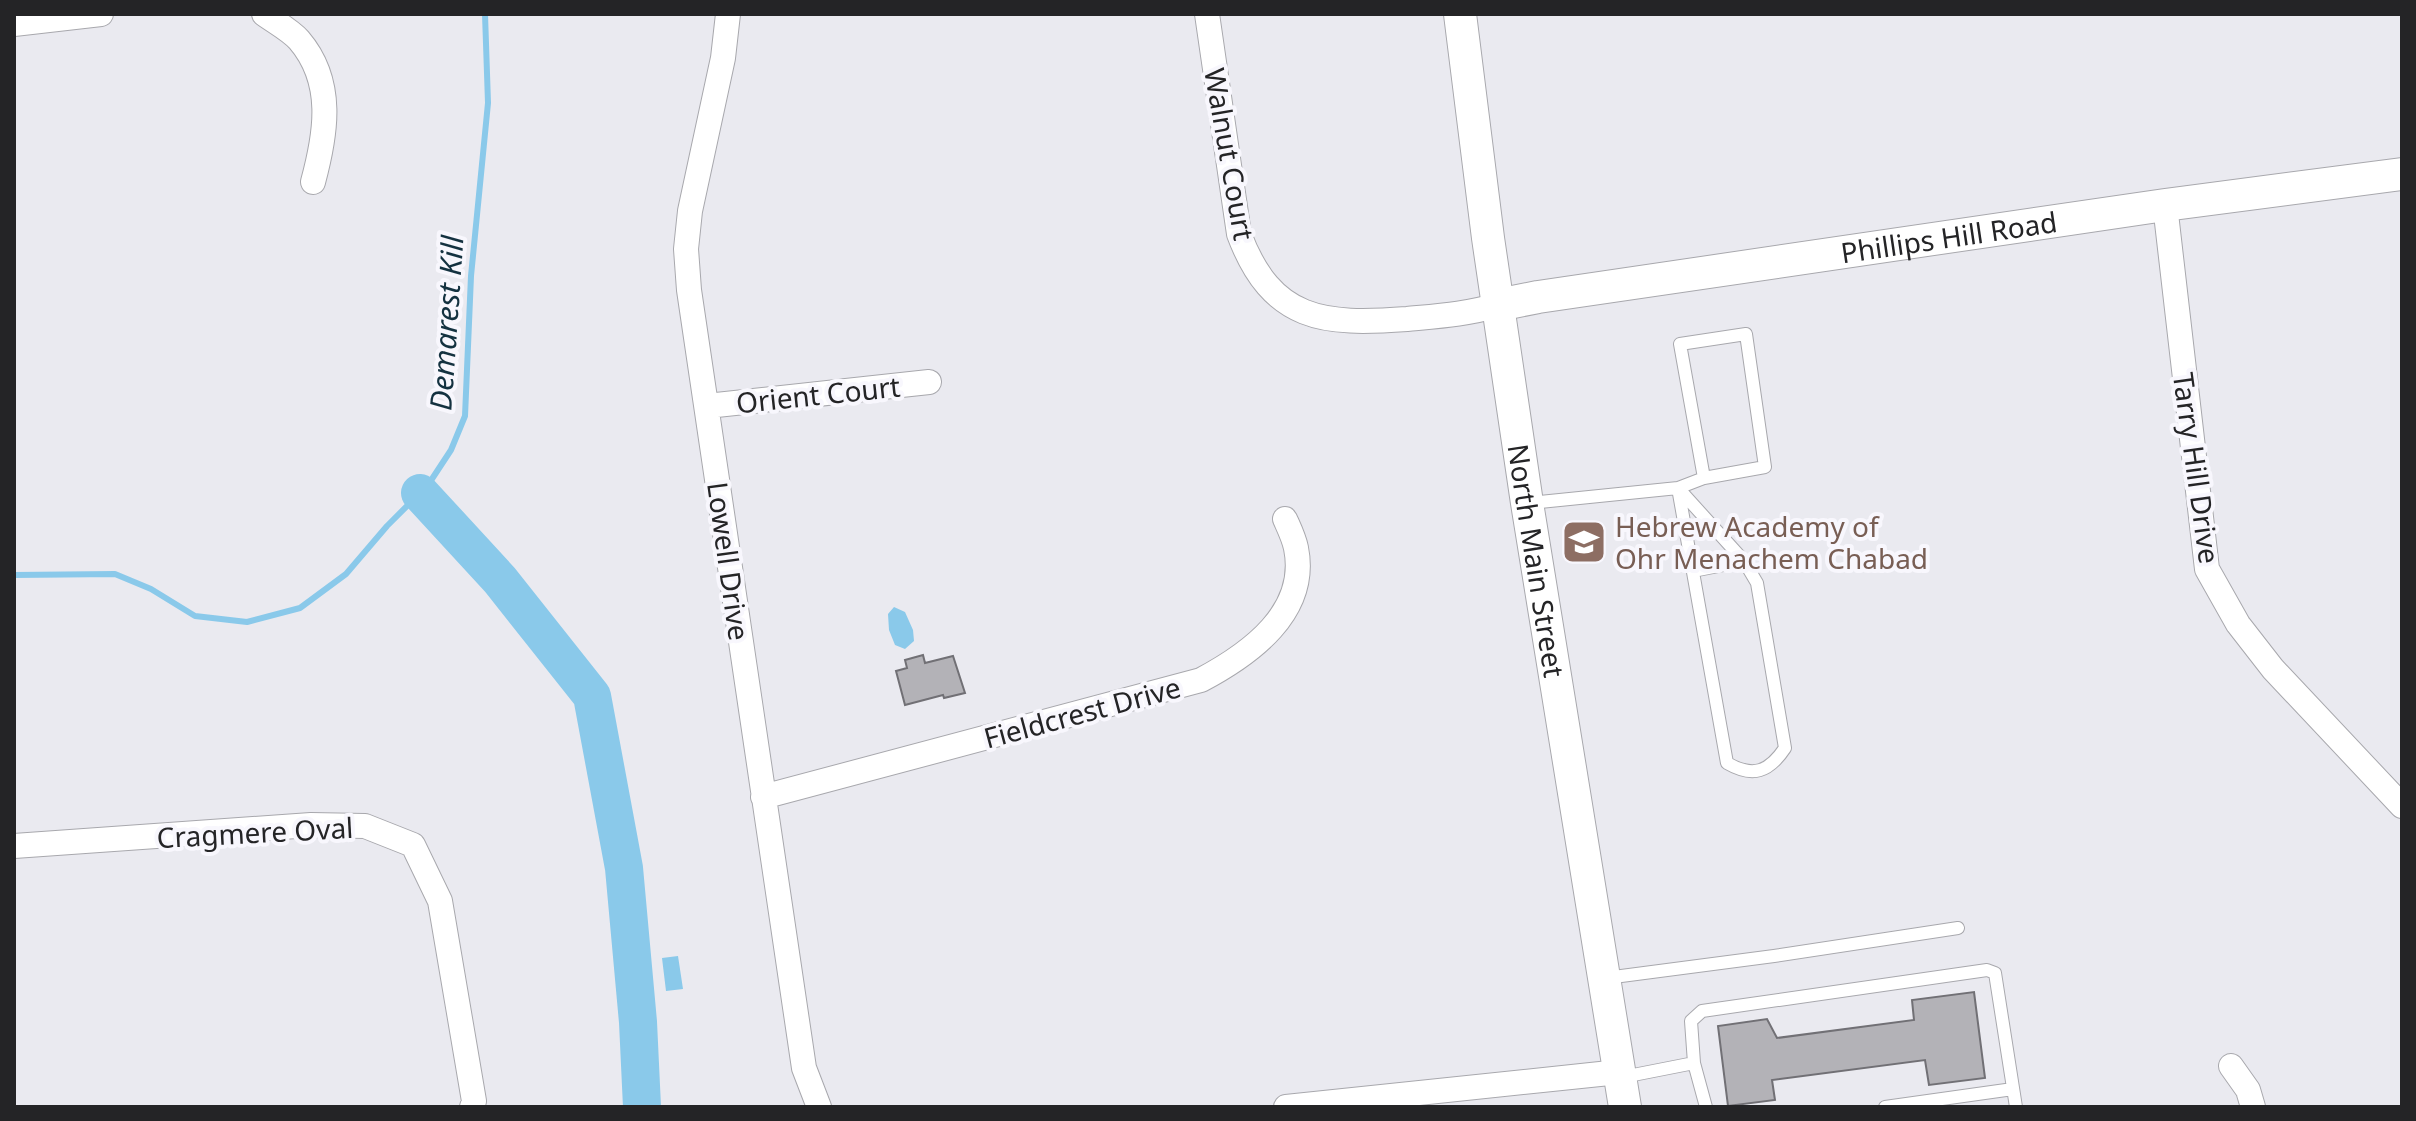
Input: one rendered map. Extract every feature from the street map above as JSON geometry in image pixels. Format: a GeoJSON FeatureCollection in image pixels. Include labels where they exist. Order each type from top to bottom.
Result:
{"type":"FeatureCollection","features":[{"type":"Feature","properties":{"kind":"street"},"geometry":{"type":"LineString","coordinates":[[14,24],[67,15],[101,14]]}},
{"type":"Feature","properties":{"kind":"street"},"geometry":{"type":"LineString","coordinates":[[264,14],[298,39],[310,56],[321,83],[326,110],[323,146],[313,182]]}},
{"type":"Feature","properties":{"kind":"street","name":"Lowell Drive"},"geometry":{"type":"LineString","coordinates":[[728,14],[723,58],[690,211],[686,249],[689,290],[804,1068],[819,1107]]}},
{"type":"Feature","properties":{"kind":"street","name":"Walnut Court"},"geometry":{"type":"LineString","coordinates":[[1207,14],[1239,234],[1252,264],[1272,290],[1300,310],[1348,323],[1460,314],[1498,305]]}},
{"type":"Feature","properties":{"kind":"street","name":"North Main Street"},"geometry":{"type":"LineString","coordinates":[[1460,14],[1527,503],[1621,1085]]}},
{"type":"Feature","properties":{"kind":"street","name":"Phillips Hill Road"},"geometry":{"type":"LineString","coordinates":[[1498,305],[2165,205],[2402,174]]}},
{"type":"Feature","properties":{"kind":"street","name":"Tarry Hill Drive"},"geometry":{"type":"LineString","coordinates":[[2165,205],[2207,569],[2238,624],[2273,669],[2402,806]]}},
{"type":"Feature","properties":{"kind":"street","name":"Orient Court"},"geometry":{"type":"LineString","coordinates":[[707,406],[929,382]]}},
{"type":"Feature","properties":{"kind":"street","name":"Fieldcrest Drive"},"geometry":{"type":"LineString","coordinates":[[763,797],[1201,680],[1235,662],[1266,635],[1290,603],[1297,579],[1296,549],[1285,519]]}},
{"type":"Feature","properties":{"kind":"street","name":"Cragmere Oval"},"geometry":{"type":"LineString","coordinates":[[14,846],[311,825],[365,826],[413,845],[440,901],[474,1101],[472,1107]]}},
{"type":"Feature","properties":{"kind":"street"},"geometry":{"type":"LineString","coordinates":[[2231,1066],[2248,1090],[2253,1107]]}},
{"type":"Feature","properties":{"kind":"street"},"geometry":{"type":"LineString","coordinates":[[1286,1107],[1621,1085]]}},
{"type":"Feature","properties":{"kind":"lane"},"geometry":{"type":"LineString","coordinates":[[1527,503],[1678,488],[1704,478],[1765,467],[1746,334],[1680,344],[1704,478]]}},
{"type":"Feature","properties":{"kind":"lane"},"geometry":{"type":"LineString","coordinates":[[1678,488],[1744,561],[1757,583],[1785,748],[1776,762],[1761,771],[1740,771],[1727,763],[1678,488]]}},
{"type":"Feature","properties":{"kind":"lane"},"geometry":{"type":"LineString","coordinates":[[1693,571],[1744,561]]}},
{"type":"Feature","properties":{"kind":"lane"},"geometry":{"type":"LineString","coordinates":[[1606,978],[1958,928]]}},
{"type":"Feature","properties":{"kind":"lane"},"geometry":{"type":"LineString","coordinates":[[1706,1107],[1694,1063],[1691,1021],[1702,1011],[1987,970],[1995,973],[2016,1107]]}},
{"type":"Feature","properties":{"kind":"lane"},"geometry":{"type":"LineString","coordinates":[[1621,1085],[1694,1063]]}},
{"type":"Feature","properties":{"kind":"lane"},"geometry":{"type":"LineString","coordinates":[[1885,1107],[2013,1089]]}},
{"type":"Feature","properties":{"kind":"water"},"geometry":{"type":"Polygon","coordinates":[[[894,607],[905,612],[913,630],[914,641],[905,649],[895,645],[889,630],[888,614],[894,607]]]}},
{"type":"Feature","properties":{"kind":"water"},"geometry":{"type":"Polygon","coordinates":[[[678,956],[683,989],[666,991],[662,958],[678,956]]]}},
{"type":"Feature","properties":{"kind":"building"},"geometry":{"type":"Polygon","coordinates":[[[923,655],[925,663],[953,656],[965,693],[905,705],[896,671],[907,668],[905,660],[923,655]]]}},
{"type":"Feature","properties":{"kind":"building"},"geometry":{"type":"Polygon","coordinates":[[[1974,992],[1985,1078],[1929,1085],[1925,1060],[1772,1080],[1775,1100],[1728,1106],[1718,1026],[1767,1019],[1777,1038],[1914,1020],[1912,1000],[1974,992]]]}},
{"type":"Feature","properties":{"kind":"waterway","name":"Demarest Kill"},"geometry":{"type":"LineString","coordinates":[[14,575],[115,574],[151,589],[195,616],[247,622],[300,608],[346,574],[428,485],[451,450],[465,416],[471,276],[488,103],[485,14]]}},
{"type":"Feature","properties":{"kind":"waterway"},"geometry":{"type":"LineString","coordinates":[[420,493],[500,580],[592,696],[624,868],[642,1107]]}},
{"type":"Feature","properties":{"kind":"place","name":"Hebrew Academy of Ohr Menachem Chabad"},"geometry":{"type":"Point","coordinates":[1584,542]}}]}
